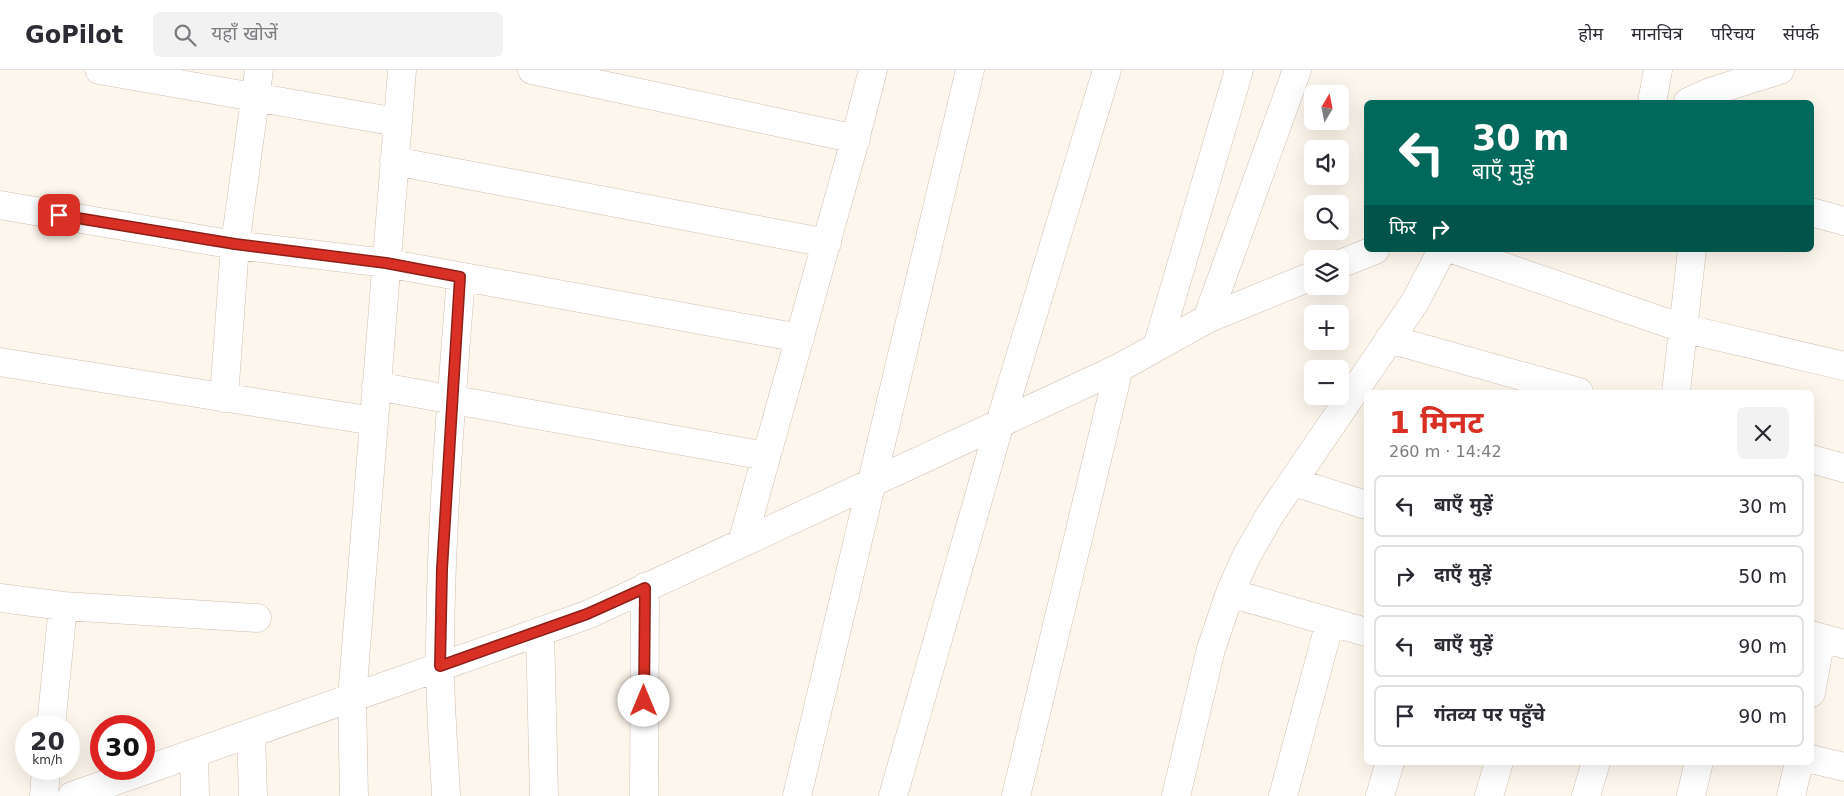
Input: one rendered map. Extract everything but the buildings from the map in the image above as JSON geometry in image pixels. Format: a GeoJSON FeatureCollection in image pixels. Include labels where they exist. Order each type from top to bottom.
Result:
{"type":"FeatureCollection","features":[{"type":"Feature","properties":{"kind":"street"},"geometry":{"type":"LineString","coordinates":[[99,70],[397,122]]}},
{"type":"Feature","properties":{"kind":"street"},"geometry":{"type":"LineString","coordinates":[[224,398],[235,244],[259,70]]}},
{"type":"Feature","properties":{"kind":"street"},"geometry":{"type":"LineString","coordinates":[[354,796],[352,698],[402,70]]}},
{"type":"Feature","properties":{"kind":"street"},"geometry":{"type":"LineString","coordinates":[[532,70],[856,138]]}},
{"type":"Feature","properties":{"kind":"street"},"geometry":{"type":"LineString","coordinates":[[742,543],[856,138],[873,70]]}},
{"type":"Feature","properties":{"kind":"street"},"geometry":{"type":"LineString","coordinates":[[797,796],[970,70]]}},
{"type":"Feature","properties":{"kind":"street"},"geometry":{"type":"LineString","coordinates":[[893,796],[1000,423],[1108,70]]}},
{"type":"Feature","properties":{"kind":"street"},"geometry":{"type":"LineString","coordinates":[[1157,347],[1239,70]]}},
{"type":"Feature","properties":{"kind":"street"},"geometry":{"type":"LineString","coordinates":[[1207,319],[1297,70]]}},
{"type":"Feature","properties":{"kind":"street"},"geometry":{"type":"LineString","coordinates":[[1652,100],[1658,70]]}},
{"type":"Feature","properties":{"kind":"street"},"geometry":{"type":"LineString","coordinates":[[1702,99],[1780,70]]}},
{"type":"Feature","properties":{"kind":"street"},"geometry":{"type":"LineString","coordinates":[[394,161],[827,242]]}},
{"type":"Feature","properties":{"kind":"street"},"geometry":{"type":"LineString","coordinates":[[0,205],[235,244],[386,263],[800,338]]}},
{"type":"Feature","properties":{"kind":"street"},"geometry":{"type":"LineString","coordinates":[[1814,213],[1844,221]]}},
{"type":"Feature","properties":{"kind":"street"},"geometry":{"type":"LineString","coordinates":[[1349,260],[1370,252]]}},
{"type":"Feature","properties":{"kind":"street"},"geometry":{"type":"LineString","coordinates":[[1176,796],[1211,650],[1230,593],[1246,557],[1270,515],[1415,302],[1441,252]]}},
{"type":"Feature","properties":{"kind":"street"},"geometry":{"type":"LineString","coordinates":[[1461,252],[1682,328],[1844,366]]}},
{"type":"Feature","properties":{"kind":"street"},"geometry":{"type":"LineString","coordinates":[[1676,390],[1692,252]]}},
{"type":"Feature","properties":{"kind":"street"},"geometry":{"type":"LineString","coordinates":[[446,796],[440,666],[441,588],[460,277]]}},
{"type":"Feature","properties":{"kind":"street"},"geometry":{"type":"LineString","coordinates":[[87,793],[194,753],[587,614],[1119,368],[1207,319],[1304,279]]}},
{"type":"Feature","properties":{"kind":"street"},"geometry":{"type":"LineString","coordinates":[[1389,339],[1572,390]]}},
{"type":"Feature","properties":{"kind":"street"},"geometry":{"type":"LineString","coordinates":[[0,362],[374,421]]}},
{"type":"Feature","properties":{"kind":"street"},"geometry":{"type":"LineString","coordinates":[[1016,796],[1119,368]]}},
{"type":"Feature","properties":{"kind":"street"},"geometry":{"type":"LineString","coordinates":[[376,386],[766,456]]}},
{"type":"Feature","properties":{"kind":"street"},"geometry":{"type":"LineString","coordinates":[[1814,460],[1844,468]]}},
{"type":"Feature","properties":{"kind":"street"},"geometry":{"type":"LineString","coordinates":[[1294,482],[1364,504]]}},
{"type":"Feature","properties":{"kind":"street"},"geometry":{"type":"LineString","coordinates":[[644,796],[645,588]]}},
{"type":"Feature","properties":{"kind":"street"},"geometry":{"type":"LineString","coordinates":[[1230,593],[1364,631]]}},
{"type":"Feature","properties":{"kind":"street"},"geometry":{"type":"LineString","coordinates":[[0,598],[63,606],[257,618]]}},
{"type":"Feature","properties":{"kind":"street"},"geometry":{"type":"LineString","coordinates":[[52,715],[63,606]]}},
{"type":"Feature","properties":{"kind":"street"},"geometry":{"type":"LineString","coordinates":[[1283,796],[1330,622]]}},
{"type":"Feature","properties":{"kind":"street"},"geometry":{"type":"LineString","coordinates":[[540,631],[544,796]]}},
{"type":"Feature","properties":{"kind":"street"},"geometry":{"type":"LineString","coordinates":[[1814,681],[1825,639]]}},
{"type":"Feature","properties":{"kind":"street"},"geometry":{"type":"LineString","coordinates":[[251,733],[253,796]]}},
{"type":"Feature","properties":{"kind":"street"},"geometry":{"type":"LineString","coordinates":[[194,753],[195,796]]}},
{"type":"Feature","properties":{"kind":"street"},"geometry":{"type":"LineString","coordinates":[[1814,760],[1844,767]]}},
{"type":"Feature","properties":{"kind":"street"},"geometry":{"type":"LineString","coordinates":[[1380,796],[1389,765]]}},
{"type":"Feature","properties":{"kind":"street"},"geometry":{"type":"LineString","coordinates":[[1489,796],[1498,765]]}},
{"type":"Feature","properties":{"kind":"street"},"geometry":{"type":"LineString","coordinates":[[1586,796],[1595,765]]}},
{"type":"Feature","properties":{"kind":"street"},"geometry":{"type":"LineString","coordinates":[[1691,796],[1698,765]]}},
{"type":"Feature","properties":{"kind":"street"},"geometry":{"type":"LineString","coordinates":[[1791,796],[1798,765]]}},
{"type":"Feature","properties":{"kind":"street"},"geometry":{"type":"LineString","coordinates":[[44,796],[45,780]]}},
{"type":"Feature","properties":{"kind":"route"},"geometry":{"type":"LineString","coordinates":[[59,215],[235,244],[386,263],[460,277],[441,588],[440,666],[587,614],[645,588],[644,701]]}}]}
